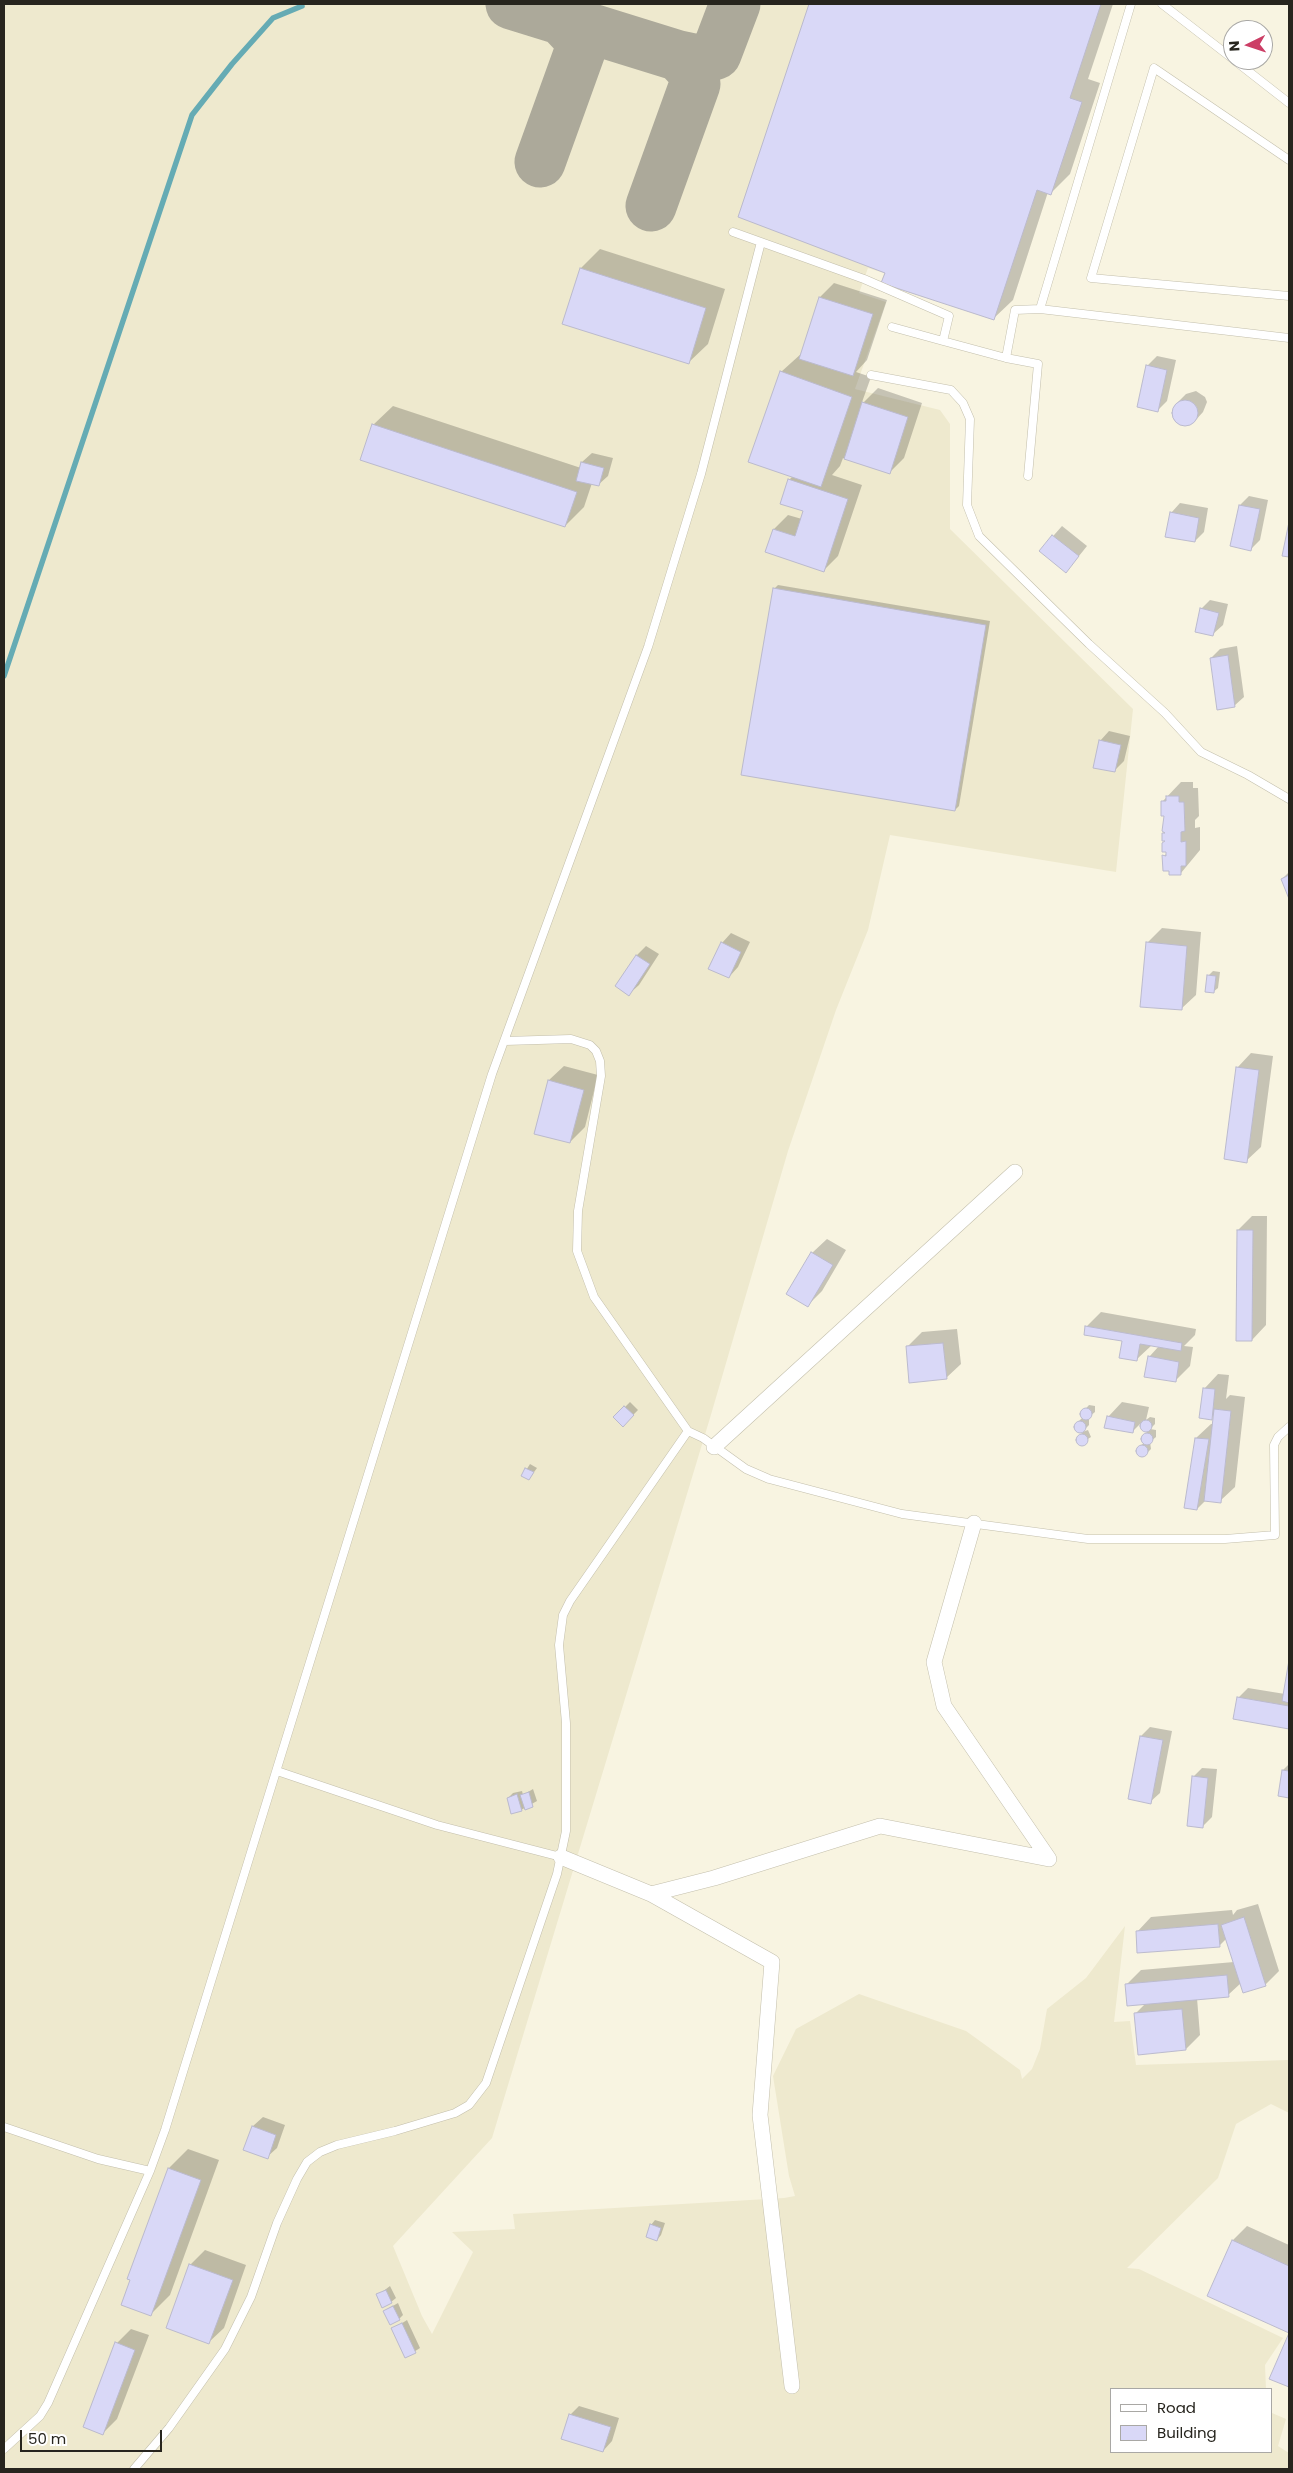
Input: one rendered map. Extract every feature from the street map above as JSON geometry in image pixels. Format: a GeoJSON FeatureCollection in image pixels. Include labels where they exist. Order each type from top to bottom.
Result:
{"type":"FeatureCollection","features":[{"type":"Feature","properties":{"kind":"street"},"geometry":{"type":"LineString","coordinates":[[714,1447],[1015,1172]]}},
{"type":"Feature","properties":{"kind":"street"},"geometry":{"type":"LineString","coordinates":[[651,1894],[714,1878],[880,1826],[1049,1859],[944,1706],[934,1662],[974,1523]]}},
{"type":"Feature","properties":{"kind":"street"},"geometry":{"type":"LineString","coordinates":[[561,1857],[651,1894],[772,1962],[760,2115],[792,2386]]}},
{"type":"Feature","properties":{"kind":"lane"},"geometry":{"type":"LineString","coordinates":[[1040,309],[1131,4]]}},
{"type":"Feature","properties":{"kind":"lane"},"geometry":{"type":"LineString","coordinates":[[1162,4],[1223,52]]}},
{"type":"Feature","properties":{"kind":"lane"},"geometry":{"type":"LineString","coordinates":[[1289,149],[1286,158],[1154,68],[1091,278],[1289,296]]}},
{"type":"Feature","properties":{"kind":"lane"},"geometry":{"type":"LineString","coordinates":[[1246,70],[1289,104]]}},
{"type":"Feature","properties":{"kind":"lane"},"geometry":{"type":"LineString","coordinates":[[733,232],[864,279],[949,316],[943,341]]}},
{"type":"Feature","properties":{"kind":"lane"},"geometry":{"type":"LineString","coordinates":[[4,2449],[40,2416],[48,2403],[150,2171],[165,2130],[489,1084],[648,647],[701,474],[761,242]]}},
{"type":"Feature","properties":{"kind":"lane"},"geometry":{"type":"LineString","coordinates":[[1006,358],[1015,310],[1040,309],[1289,338]]}},
{"type":"Feature","properties":{"kind":"lane"},"geometry":{"type":"LineString","coordinates":[[892,327],[1006,358],[1038,364],[1028,476]]}},
{"type":"Feature","properties":{"kind":"lane"},"geometry":{"type":"LineString","coordinates":[[870,375],[951,390],[963,403],[970,419],[967,505],[979,536],[1089,644],[1166,713],[1201,752],[1289,799]]}},
{"type":"Feature","properties":{"kind":"lane"},"geometry":{"type":"LineString","coordinates":[[505,1041],[571,1039],[590,1045],[596,1051],[600,1061],[601,1076],[578,1211],[577,1251],[594,1297],[688,1431],[703,1438],[746,1469],[769,1479],[902,1514],[1088,1539],[1226,1539],[1275,1534],[1274,1445],[1278,1437],[1289,1427]]}},
{"type":"Feature","properties":{"kind":"lane"},"geometry":{"type":"LineString","coordinates":[[134,2469],[169,2428],[228,2342],[251,2297],[277,2223],[307,2162],[320,2152],[337,2145],[395,2131],[455,2113],[469,2105],[486,2083],[557,1874],[566,1831],[566,1723],[559,1644],[563,1615],[570,1601],[688,1431]]}},
{"type":"Feature","properties":{"kind":"lane"},"geometry":{"type":"LineString","coordinates":[[277,1771],[436,1825],[561,1857]]}},
{"type":"Feature","properties":{"kind":"lane"},"geometry":{"type":"LineString","coordinates":[[4,2126],[98,2159],[150,2171]]}},
{"type":"Feature","properties":{"kind":"shaded area"},"geometry":{"type":"Polygon","coordinates":[[[4,4],[1101,4],[1070,98],[1082,102],[1051,195],[1037,190],[994,320],[881,283],[884,273],[868,268],[859,293],[886,302],[855,389],[940,410],[950,424],[950,529],[1133,709],[1116,872],[890,835],[868,930],[836,1010],[788,1151],[710,1418],[492,2138],[393,2246],[422,2316],[432,2334],[473,2252],[452,2232],[515,2229],[513,2214],[795,2196],[789,2176],[773,2076],[796,2029],[859,1994],[966,2031],[1020,2070],[1022,2079],[1032,2069],[1040,2049],[1047,2009],[1086,1978],[1125,1926],[1114,2022],[1130,2021],[1136,2065],[1288,2060],[1289,2113],[1271,2104],[1236,2124],[1218,2178],[1127,2268],[1139,2269],[1283,2338],[1265,2365],[1266,2388],[1110,2388],[1110,2453],[1273,2453],[1273,2413],[1286,2419],[1278,2446],[1289,2453],[1289,2469],[4,2469],[4,4]]]}},
{"type":"Feature","properties":{"kind":"building"},"geometry":{"type":"Polygon","coordinates":[[[809,4],[1101,4],[1070,98],[1082,102],[1051,195],[1037,190],[994,320],[881,283],[885,273],[738,217],[809,4]]]}},
{"type":"Feature","properties":{"kind":"building"},"geometry":{"type":"Polygon","coordinates":[[[580,268],[706,308],[689,364],[562,324],[580,268]]]}},
{"type":"Feature","properties":{"kind":"building"},"geometry":{"type":"Polygon","coordinates":[[[819,297],[873,314],[853,376],[799,359],[819,297]]]}},
{"type":"Feature","properties":{"kind":"building"},"geometry":{"type":"Polygon","coordinates":[[[1146,365],[1167,370],[1158,412],[1137,407],[1146,365]]]}},
{"type":"Feature","properties":{"kind":"building"},"geometry":{"type":"Polygon","coordinates":[[[780,371],[852,397],[821,487],[748,462],[780,371]]]}},
{"type":"Feature","properties":{"kind":"building"},"geometry":{"type":"Polygon","coordinates":[[[1185,400],[1195,403],[1198,413],[1195,423],[1185,426],[1175,423],[1172,413],[1175,403],[1185,400]]]}},
{"type":"Feature","properties":{"kind":"building"},"geometry":{"type":"Polygon","coordinates":[[[862,402],[908,417],[890,474],[844,459],[862,402]]]}},
{"type":"Feature","properties":{"kind":"building"},"geometry":{"type":"Polygon","coordinates":[[[372,424],[577,492],[565,527],[360,460],[372,424]]]}},
{"type":"Feature","properties":{"kind":"building"},"geometry":{"type":"Polygon","coordinates":[[[581,462],[604,468],[599,486],[576,481],[581,462]]]}},
{"type":"Feature","properties":{"kind":"building"},"geometry":{"type":"Polygon","coordinates":[[[788,479],[848,499],[824,572],[765,552],[773,529],[795,536],[803,511],[780,504],[788,479]]]}},
{"type":"Feature","properties":{"kind":"building"},"geometry":{"type":"Polygon","coordinates":[[[1239,505],[1260,509],[1251,551],[1230,546],[1239,505]]]}},
{"type":"Feature","properties":{"kind":"building"},"geometry":{"type":"Polygon","coordinates":[[[1170,512],[1199,518],[1195,542],[1165,537],[1170,512]]]}},
{"type":"Feature","properties":{"kind":"building"},"geometry":{"type":"Polygon","coordinates":[[[1289,522],[1289,557],[1282,556],[1289,522]]]}},
{"type":"Feature","properties":{"kind":"building"},"geometry":{"type":"Polygon","coordinates":[[[1052,535],[1079,556],[1066,573],[1039,551],[1052,535]]]}},
{"type":"Feature","properties":{"kind":"building"},"geometry":{"type":"Polygon","coordinates":[[[773,588],[986,625],[955,811],[741,775],[773,588]]]}},
{"type":"Feature","properties":{"kind":"building"},"geometry":{"type":"Polygon","coordinates":[[[1200,608],[1219,613],[1213,636],[1195,632],[1200,608]]]}},
{"type":"Feature","properties":{"kind":"building"},"geometry":{"type":"Polygon","coordinates":[[[1228,655],[1235,707],[1217,710],[1210,658],[1228,655]]]}},
{"type":"Feature","properties":{"kind":"building"},"geometry":{"type":"Polygon","coordinates":[[[1099,740],[1121,745],[1115,772],[1093,768],[1099,740]]]}},
{"type":"Feature","properties":{"kind":"building"},"geometry":{"type":"Polygon","coordinates":[[[1166,796],[1179,796],[1179,802],[1184,802],[1185,831],[1181,832],[1181,842],[1186,841],[1186,866],[1181,866],[1181,875],[1169,875],[1169,871],[1163,871],[1162,855],[1166,856],[1166,852],[1162,852],[1162,843],[1165,841],[1162,841],[1162,833],[1165,833],[1162,831],[1164,816],[1161,816],[1161,801],[1166,801],[1166,796]]]}},
{"type":"Feature","properties":{"kind":"building"},"geometry":{"type":"Polygon","coordinates":[[[1289,875],[1289,899],[1281,879],[1289,875]]]}},
{"type":"Feature","properties":{"kind":"building"},"geometry":{"type":"Polygon","coordinates":[[[721,942],[741,952],[729,978],[708,969],[721,942]]]}},
{"type":"Feature","properties":{"kind":"building"},"geometry":{"type":"Polygon","coordinates":[[[1146,942],[1187,946],[1182,1010],[1140,1007],[1146,942]]]}},
{"type":"Feature","properties":{"kind":"building"},"geometry":{"type":"Polygon","coordinates":[[[636,955],[650,964],[629,996],[615,986],[636,955]]]}},
{"type":"Feature","properties":{"kind":"building"},"geometry":{"type":"Polygon","coordinates":[[[1207,975],[1216,976],[1214,993],[1205,992],[1207,975]]]}},
{"type":"Feature","properties":{"kind":"building"},"geometry":{"type":"Polygon","coordinates":[[[1236,1067],[1259,1070],[1247,1163],[1224,1159],[1236,1067]]]}},
{"type":"Feature","properties":{"kind":"building"},"geometry":{"type":"Polygon","coordinates":[[[548,1080],[584,1090],[570,1143],[534,1134],[548,1080]]]}},
{"type":"Feature","properties":{"kind":"building"},"geometry":{"type":"Polygon","coordinates":[[[1237,1230],[1253,1230],[1252,1341],[1236,1341],[1237,1230]]]}},
{"type":"Feature","properties":{"kind":"building"},"geometry":{"type":"Polygon","coordinates":[[[811,1252],[833,1265],[808,1307],[786,1294],[811,1252]]]}},
{"type":"Feature","properties":{"kind":"building"},"geometry":{"type":"Polygon","coordinates":[[[1085,1326],[1182,1343],[1181,1351],[1140,1344],[1137,1361],[1119,1358],[1122,1341],[1084,1335],[1085,1326]]]}},
{"type":"Feature","properties":{"kind":"building"},"geometry":{"type":"Polygon","coordinates":[[[943,1343],[947,1379],[909,1383],[906,1346],[943,1343]]]}},
{"type":"Feature","properties":{"kind":"building"},"geometry":{"type":"Polygon","coordinates":[[[1148,1356],[1179,1362],[1176,1382],[1144,1377],[1148,1356]]]}},
{"type":"Feature","properties":{"kind":"building"},"geometry":{"type":"Polygon","coordinates":[[[1203,1388],[1215,1389],[1212,1420],[1199,1418],[1203,1388]]]}},
{"type":"Feature","properties":{"kind":"building"},"geometry":{"type":"Polygon","coordinates":[[[624,1406],[634,1415],[623,1427],[613,1417],[624,1406]]]}},
{"type":"Feature","properties":{"kind":"building"},"geometry":{"type":"Polygon","coordinates":[[[1084,1408],[1088,1408],[1092,1414],[1088,1420],[1084,1420],[1080,1416],[1080,1412],[1084,1408]]]}},
{"type":"Feature","properties":{"kind":"building"},"geometry":{"type":"Polygon","coordinates":[[[1214,1409],[1231,1411],[1221,1503],[1204,1501],[1214,1409]]]}},
{"type":"Feature","properties":{"kind":"building"},"geometry":{"type":"Polygon","coordinates":[[[1107,1416],[1135,1422],[1133,1433],[1104,1428],[1107,1416]]]}},
{"type":"Feature","properties":{"kind":"building"},"geometry":{"type":"Polygon","coordinates":[[[1144,1420],[1148,1420],[1152,1426],[1148,1432],[1144,1432],[1140,1428],[1140,1424],[1144,1420]]]}},
{"type":"Feature","properties":{"kind":"building"},"geometry":{"type":"Polygon","coordinates":[[[1078,1421],[1082,1421],[1086,1427],[1082,1433],[1078,1433],[1074,1429],[1074,1425],[1078,1421]]]}},
{"type":"Feature","properties":{"kind":"building"},"geometry":{"type":"Polygon","coordinates":[[[1145,1433],[1149,1433],[1153,1439],[1149,1445],[1145,1445],[1141,1441],[1141,1437],[1145,1433]]]}},
{"type":"Feature","properties":{"kind":"building"},"geometry":{"type":"Polygon","coordinates":[[[1080,1434],[1084,1434],[1088,1440],[1084,1446],[1080,1446],[1076,1442],[1076,1438],[1080,1434]]]}},
{"type":"Feature","properties":{"kind":"building"},"geometry":{"type":"Polygon","coordinates":[[[1195,1438],[1209,1439],[1197,1510],[1184,1508],[1195,1438]]]}},
{"type":"Feature","properties":{"kind":"building"},"geometry":{"type":"Polygon","coordinates":[[[1140,1445],[1144,1445],[1148,1451],[1144,1457],[1140,1457],[1136,1453],[1136,1449],[1140,1445]]]}},
{"type":"Feature","properties":{"kind":"building"},"geometry":{"type":"Polygon","coordinates":[[[525,1468],[534,1472],[529,1480],[521,1476],[525,1468]]]}},
{"type":"Feature","properties":{"kind":"building"},"geometry":{"type":"Polygon","coordinates":[[[1289,1660],[1289,1703],[1282,1701],[1289,1660]]]}},
{"type":"Feature","properties":{"kind":"building"},"geometry":{"type":"Polygon","coordinates":[[[1237,1697],[1289,1706],[1289,1729],[1233,1719],[1237,1697]]]}},
{"type":"Feature","properties":{"kind":"building"},"geometry":{"type":"Polygon","coordinates":[[[1140,1736],[1163,1740],[1151,1804],[1128,1799],[1140,1736]]]}},
{"type":"Feature","properties":{"kind":"building"},"geometry":{"type":"Polygon","coordinates":[[[1282,1770],[1289,1771],[1289,1798],[1278,1796],[1282,1770]]]}},
{"type":"Feature","properties":{"kind":"building"},"geometry":{"type":"Polygon","coordinates":[[[1192,1776],[1208,1778],[1203,1828],[1187,1826],[1192,1776]]]}},
{"type":"Feature","properties":{"kind":"building"},"geometry":{"type":"Polygon","coordinates":[[[529,1792],[533,1807],[525,1810],[520,1795],[529,1792]]]}},
{"type":"Feature","properties":{"kind":"building"},"geometry":{"type":"Polygon","coordinates":[[[517,1794],[522,1811],[511,1814],[507,1798],[517,1794]]]}},
{"type":"Feature","properties":{"kind":"building"},"geometry":{"type":"Polygon","coordinates":[[[1244,1917],[1266,1986],[1243,1993],[1221,1925],[1244,1917]]]}},
{"type":"Feature","properties":{"kind":"building"},"geometry":{"type":"Polygon","coordinates":[[[1218,1924],[1220,1947],[1137,1953],[1136,1931],[1218,1924]]]}},
{"type":"Feature","properties":{"kind":"building"},"geometry":{"type":"Polygon","coordinates":[[[1227,1975],[1229,1997],[1127,2006],[1125,1984],[1227,1975]]]}},
{"type":"Feature","properties":{"kind":"building"},"geometry":{"type":"Polygon","coordinates":[[[1182,2009],[1186,2050],[1138,2055],[1134,2013],[1182,2009]]]}},
{"type":"Feature","properties":{"kind":"building"},"geometry":{"type":"Polygon","coordinates":[[[252,2126],[276,2135],[268,2159],[243,2150],[252,2126]]]}},
{"type":"Feature","properties":{"kind":"building"},"geometry":{"type":"Polygon","coordinates":[[[168,2168],[201,2180],[151,2316],[121,2305],[130,2280],[127,2279],[168,2168]]]}},
{"type":"Feature","properties":{"kind":"building"},"geometry":{"type":"Polygon","coordinates":[[[650,2224],[661,2228],[657,2241],[646,2237],[650,2224]]]}},
{"type":"Feature","properties":{"kind":"building"},"geometry":{"type":"Polygon","coordinates":[[[1232,2240],[1289,2266],[1289,2333],[1207,2296],[1232,2240]]]}},
{"type":"Feature","properties":{"kind":"building"},"geometry":{"type":"Polygon","coordinates":[[[189,2264],[233,2280],[209,2344],[166,2328],[189,2264]]]}},
{"type":"Feature","properties":{"kind":"building"},"geometry":{"type":"Polygon","coordinates":[[[386,2290],[392,2303],[382,2308],[376,2294],[386,2290]]]}},
{"type":"Feature","properties":{"kind":"building"},"geometry":{"type":"Polygon","coordinates":[[[393,2306],[400,2320],[390,2325],[383,2311],[393,2306]]]}},
{"type":"Feature","properties":{"kind":"building"},"geometry":{"type":"Polygon","coordinates":[[[402,2323],[416,2353],[405,2358],[391,2328],[402,2323]]]}},
{"type":"Feature","properties":{"kind":"building"},"geometry":{"type":"Polygon","coordinates":[[[1289,2333],[1289,2387],[1269,2379],[1289,2333]]]}},
{"type":"Feature","properties":{"kind":"building"},"geometry":{"type":"Polygon","coordinates":[[[115,2342],[135,2350],[103,2435],[83,2427],[115,2342]]]}},
{"type":"Feature","properties":{"kind":"building"},"geometry":{"type":"Polygon","coordinates":[[[569,2414],[611,2427],[603,2452],[561,2439],[569,2414]]]}},
{"type":"Feature","properties":{"kind":"waterway"},"geometry":{"type":"LineString","coordinates":[[4,676],[192,115],[232,64],[273,18],[302,6]]}},
{"type":"Feature","properties":{"kind":"taxiway"},"geometry":{"type":"LineString","coordinates":[[511,4],[679,56]]}},
{"type":"Feature","properties":{"kind":"taxiway"},"geometry":{"type":"LineString","coordinates":[[651,206],[695,84],[692,70],[679,56],[698,60],[716,54],[735,4]]}},
{"type":"Feature","properties":{"kind":"taxiway"},"geometry":{"type":"LineString","coordinates":[[540,162],[580,51],[578,37],[562,20]]}}]}
